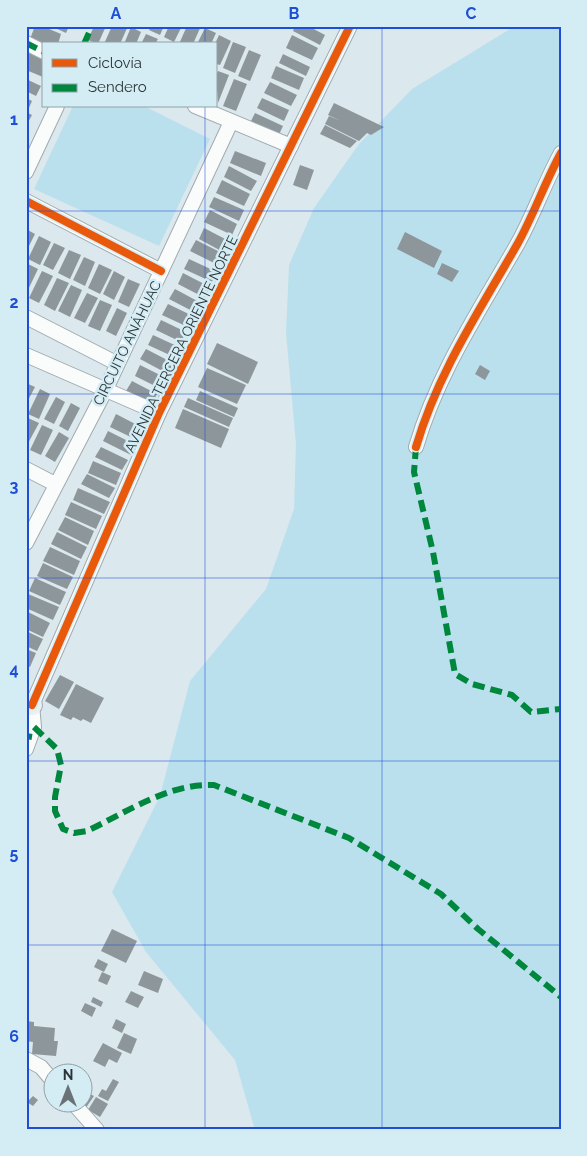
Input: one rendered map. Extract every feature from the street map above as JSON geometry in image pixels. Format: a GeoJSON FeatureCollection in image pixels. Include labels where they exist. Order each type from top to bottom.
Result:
{"type":"FeatureCollection","features":[{"type":"Feature","properties":{"kind":"street","name":"AVENIDA TERCERA ORIENTE NORTE"},"geometry":{"type":"LineString","coordinates":[[29,704],[159,413],[350,26]]}},
{"type":"Feature","properties":{"kind":"street"},"geometry":{"type":"LineString","coordinates":[[26,43],[42,51]]}},
{"type":"Feature","properties":{"kind":"street"},"geometry":{"type":"LineString","coordinates":[[26,172],[56,108]]}},
{"type":"Feature","properties":{"kind":"street"},"geometry":{"type":"LineString","coordinates":[[200,108],[291,146]]}},
{"type":"Feature","properties":{"kind":"street","name":"CIRCUITO ANÁHUAC"},"geometry":{"type":"LineString","coordinates":[[26,543],[105,391],[231,122]]}},
{"type":"Feature","properties":{"kind":"street"},"geometry":{"type":"LineString","coordinates":[[416,446],[438,383],[457,351],[472,319],[519,241],[561,153]]}},
{"type":"Feature","properties":{"kind":"street"},"geometry":{"type":"LineString","coordinates":[[26,201],[162,271]]}},
{"type":"Feature","properties":{"kind":"street"},"geometry":{"type":"LineString","coordinates":[[26,317],[116,364]]}},
{"type":"Feature","properties":{"kind":"street"},"geometry":{"type":"LineString","coordinates":[[26,355],[159,413]]}},
{"type":"Feature","properties":{"kind":"street"},"geometry":{"type":"LineString","coordinates":[[26,469],[55,484]]}},
{"type":"Feature","properties":{"kind":"street"},"geometry":{"type":"LineString","coordinates":[[26,750],[34,727],[29,704]]}},
{"type":"Feature","properties":{"kind":"street"},"geometry":{"type":"LineString","coordinates":[[26,1059],[42,1069]]}},
{"type":"Feature","properties":{"kind":"street"},"geometry":{"type":"LineString","coordinates":[[83,1114],[98,1130]]}},
{"type":"Feature","properties":{"kind":"shaded area"},"geometry":{"type":"Polygon","coordinates":[[[515,26],[561,26],[561,1130],[255,1130],[235,1060],[146,952],[112,892],[160,796],[190,681],[266,589],[294,509],[296,444],[286,333],[289,265],[314,208],[359,144],[412,89],[515,26]]]}},
{"type":"Feature","properties":{"kind":"shaded area"},"geometry":{"type":"Polygon","coordinates":[[[72,108],[148,108],[210,139],[159,246],[34,189],[72,108]]]}},
{"type":"Feature","properties":{"kind":"building"},"geometry":{"type":"Polygon","coordinates":[[[35,26],[42,26],[61,34],[59,42],[42,42],[42,45],[30,39],[35,26]]]}},
{"type":"Feature","properties":{"kind":"building"},"geometry":{"type":"Polygon","coordinates":[[[51,26],[69,26],[66,33],[51,26]]]}},
{"type":"Feature","properties":{"kind":"building"},"geometry":{"type":"Polygon","coordinates":[[[94,26],[106,26],[99,42],[88,40],[94,26]]]}},
{"type":"Feature","properties":{"kind":"building"},"geometry":{"type":"Polygon","coordinates":[[[112,26],[128,26],[121,42],[105,42],[112,26]]]}},
{"type":"Feature","properties":{"kind":"building"},"geometry":{"type":"Polygon","coordinates":[[[151,26],[164,26],[160,35],[149,30],[151,26]]]}},
{"type":"Feature","properties":{"kind":"building"},"geometry":{"type":"Polygon","coordinates":[[[169,26],[182,26],[174,42],[164,37],[169,26]]]}},
{"type":"Feature","properties":{"kind":"building"},"geometry":{"type":"Polygon","coordinates":[[[187,26],[201,26],[194,42],[180,42],[187,26]]]}},
{"type":"Feature","properties":{"kind":"building"},"geometry":{"type":"Polygon","coordinates":[[[295,26],[308,26],[325,35],[320,45],[293,31],[295,26]]]}},
{"type":"Feature","properties":{"kind":"building"},"geometry":{"type":"Polygon","coordinates":[[[131,27],[141,32],[137,42],[125,42],[131,27]]]}},
{"type":"Feature","properties":{"kind":"building"},"geometry":{"type":"Polygon","coordinates":[[[205,28],[216,33],[212,42],[198,42],[205,28]]]}},
{"type":"Feature","properties":{"kind":"building"},"geometry":{"type":"Polygon","coordinates":[[[146,34],[158,39],[156,42],[142,42],[146,34]]]}},
{"type":"Feature","properties":{"kind":"building"},"geometry":{"type":"Polygon","coordinates":[[[219,35],[231,41],[220,65],[218,64],[218,42],[216,42],[219,35]]]}},
{"type":"Feature","properties":{"kind":"building"},"geometry":{"type":"Polygon","coordinates":[[[292,35],[318,48],[312,60],[286,48],[292,35]]]}},
{"type":"Feature","properties":{"kind":"building"},"geometry":{"type":"Polygon","coordinates":[[[233,42],[246,47],[235,73],[223,68],[233,42]]]}},
{"type":"Feature","properties":{"kind":"building"},"geometry":{"type":"Polygon","coordinates":[[[29,49],[42,54],[42,77],[26,70],[26,55],[29,49]]]}},
{"type":"Feature","properties":{"kind":"building"},"geometry":{"type":"Polygon","coordinates":[[[249,50],[261,55],[250,81],[238,76],[249,50]]]}},
{"type":"Feature","properties":{"kind":"building"},"geometry":{"type":"Polygon","coordinates":[[[283,54],[310,67],[306,76],[279,63],[283,54]]]}},
{"type":"Feature","properties":{"kind":"building"},"geometry":{"type":"Polygon","coordinates":[[[276,66],[304,78],[299,90],[271,78],[276,66]]]}},
{"type":"Feature","properties":{"kind":"building"},"geometry":{"type":"Polygon","coordinates":[[[218,71],[229,75],[218,103],[218,71]]]}},
{"type":"Feature","properties":{"kind":"building"},"geometry":{"type":"Polygon","coordinates":[[[26,79],[41,86],[36,96],[26,91],[26,79]]]}},
{"type":"Feature","properties":{"kind":"building"},"geometry":{"type":"Polygon","coordinates":[[[234,79],[247,84],[236,111],[223,106],[234,79]]]}},
{"type":"Feature","properties":{"kind":"building"},"geometry":{"type":"Polygon","coordinates":[[[270,82],[297,95],[291,106],[264,93],[270,82]]]}},
{"type":"Feature","properties":{"kind":"building"},"geometry":{"type":"Polygon","coordinates":[[[26,98],[32,101],[28,110],[26,109],[26,98]]]}},
{"type":"Feature","properties":{"kind":"building"},"geometry":{"type":"Polygon","coordinates":[[[262,98],[289,110],[284,121],[257,108],[262,98]]]}},
{"type":"Feature","properties":{"kind":"building"},"geometry":{"type":"Polygon","coordinates":[[[334,103],[384,127],[371,135],[367,133],[359,141],[325,124],[329,116],[341,121],[328,115],[334,103]]]}},
{"type":"Feature","properties":{"kind":"building"},"geometry":{"type":"Polygon","coordinates":[[[26,112],[32,115],[26,126],[26,112]]]}},
{"type":"Feature","properties":{"kind":"building"},"geometry":{"type":"Polygon","coordinates":[[[255,113],[283,126],[277,139],[249,125],[255,113]]]}},
{"type":"Feature","properties":{"kind":"building"},"geometry":{"type":"Polygon","coordinates":[[[325,125],[357,141],[350,148],[320,134],[325,125]]]}},
{"type":"Feature","properties":{"kind":"building"},"geometry":{"type":"Polygon","coordinates":[[[235,151],[266,163],[261,176],[230,163],[235,151]]]}},
{"type":"Feature","properties":{"kind":"building"},"geometry":{"type":"Polygon","coordinates":[[[300,165],[314,170],[307,190],[293,185],[300,165]]]}},
{"type":"Feature","properties":{"kind":"building"},"geometry":{"type":"Polygon","coordinates":[[[229,166],[257,181],[251,191],[224,177],[229,166]]]}},
{"type":"Feature","properties":{"kind":"building"},"geometry":{"type":"Polygon","coordinates":[[[222,180],[250,194],[244,206],[216,193],[222,180]]]}},
{"type":"Feature","properties":{"kind":"building"},"geometry":{"type":"Polygon","coordinates":[[[214,197],[244,210],[239,221],[209,207],[214,197]]]}},
{"type":"Feature","properties":{"kind":"building"},"geometry":{"type":"Polygon","coordinates":[[[210,210],[237,224],[232,235],[204,222],[210,210]]]}},
{"type":"Feature","properties":{"kind":"building"},"geometry":{"type":"Polygon","coordinates":[[[204,228],[231,242],[225,253],[199,239],[204,228]]]}},
{"type":"Feature","properties":{"kind":"building"},"geometry":{"type":"Polygon","coordinates":[[[26,229],[35,234],[26,252],[26,229]]]}},
{"type":"Feature","properties":{"kind":"building"},"geometry":{"type":"Polygon","coordinates":[[[405,232],[442,251],[434,268],[397,249],[405,232]]]}},
{"type":"Feature","properties":{"kind":"building"},"geometry":{"type":"Polygon","coordinates":[[[39,236],[51,242],[40,265],[28,259],[39,236]]]}},
{"type":"Feature","properties":{"kind":"building"},"geometry":{"type":"Polygon","coordinates":[[[196,240],[224,254],[218,265],[190,251],[196,240]]]}},
{"type":"Feature","properties":{"kind":"building"},"geometry":{"type":"Polygon","coordinates":[[[54,243],[65,248],[53,270],[43,265],[54,243]]]}},
{"type":"Feature","properties":{"kind":"building"},"geometry":{"type":"Polygon","coordinates":[[[69,250],[81,255],[70,279],[58,273],[69,250]]]}},
{"type":"Feature","properties":{"kind":"building"},"geometry":{"type":"Polygon","coordinates":[[[84,257],[95,262],[85,286],[73,280],[84,257]]]}},
{"type":"Feature","properties":{"kind":"building"},"geometry":{"type":"Polygon","coordinates":[[[189,259],[217,272],[212,282],[184,269],[189,259]]]}},
{"type":"Feature","properties":{"kind":"building"},"geometry":{"type":"Polygon","coordinates":[[[442,263],[459,271],[452,282],[437,274],[442,263]]]}},
{"type":"Feature","properties":{"kind":"building"},"geometry":{"type":"Polygon","coordinates":[[[28,264],[38,269],[26,294],[26,268],[28,264]]]}},
{"type":"Feature","properties":{"kind":"building"},"geometry":{"type":"Polygon","coordinates":[[[99,264],[112,270],[100,294],[88,288],[99,264]]]}},
{"type":"Feature","properties":{"kind":"building"},"geometry":{"type":"Polygon","coordinates":[[[42,271],[53,276],[39,303],[29,298],[42,271]]]}},
{"type":"Feature","properties":{"kind":"building"},"geometry":{"type":"Polygon","coordinates":[[[114,271],[125,277],[114,300],[103,294],[114,271]]]}},
{"type":"Feature","properties":{"kind":"building"},"geometry":{"type":"Polygon","coordinates":[[[183,273],[210,287],[205,298],[178,284],[183,273]]]}},
{"type":"Feature","properties":{"kind":"building"},"geometry":{"type":"Polygon","coordinates":[[[57,278],[69,283],[55,311],[44,305],[57,278]]]}},
{"type":"Feature","properties":{"kind":"building"},"geometry":{"type":"Polygon","coordinates":[[[128,279],[140,284],[129,307],[118,302],[128,279]]]}},
{"type":"Feature","properties":{"kind":"building"},"geometry":{"type":"Polygon","coordinates":[[[71,285],[82,290],[70,317],[58,311],[71,285]]]}},
{"type":"Feature","properties":{"kind":"building"},"geometry":{"type":"Polygon","coordinates":[[[175,289],[201,303],[196,313],[169,299],[175,289]]]}},
{"type":"Feature","properties":{"kind":"building"},"geometry":{"type":"Polygon","coordinates":[[[87,293],[98,298],[85,323],[74,318],[87,293]]]}},
{"type":"Feature","properties":{"kind":"building"},"geometry":{"type":"Polygon","coordinates":[[[100,300],[112,305],[100,331],[88,326],[100,300]]]}},
{"type":"Feature","properties":{"kind":"building"},"geometry":{"type":"Polygon","coordinates":[[[168,304],[195,317],[190,328],[162,315],[168,304]]]}},
{"type":"Feature","properties":{"kind":"building"},"geometry":{"type":"Polygon","coordinates":[[[117,308],[127,313],[116,336],[106,331],[117,308]]]}},
{"type":"Feature","properties":{"kind":"building"},"geometry":{"type":"Polygon","coordinates":[[[161,320],[186,332],[181,342],[156,330],[161,320]]]}},
{"type":"Feature","properties":{"kind":"building"},"geometry":{"type":"Polygon","coordinates":[[[153,335],[179,347],[174,357],[148,345],[153,335]]]}},
{"type":"Feature","properties":{"kind":"building"},"geometry":{"type":"Polygon","coordinates":[[[217,343],[258,362],[248,384],[207,364],[217,343]]]}},
{"type":"Feature","properties":{"kind":"building"},"geometry":{"type":"Polygon","coordinates":[[[146,349],[173,363],[168,374],[140,359],[146,349]]]}},
{"type":"Feature","properties":{"kind":"building"},"geometry":{"type":"Polygon","coordinates":[[[140,365],[166,378],[161,389],[135,376],[140,365]]]}},
{"type":"Feature","properties":{"kind":"building"},"geometry":{"type":"Polygon","coordinates":[[[480,365],[490,371],[485,380],[475,374],[480,365]]]}},
{"type":"Feature","properties":{"kind":"building"},"geometry":{"type":"Polygon","coordinates":[[[207,368],[246,385],[237,404],[198,387],[207,368]]]}},
{"type":"Feature","properties":{"kind":"building"},"geometry":{"type":"Polygon","coordinates":[[[132,381],[157,394],[152,404],[126,391],[132,381]]]}},
{"type":"Feature","properties":{"kind":"building"},"geometry":{"type":"Polygon","coordinates":[[[26,383],[35,387],[26,404],[26,383]]]}},
{"type":"Feature","properties":{"kind":"building"},"geometry":{"type":"Polygon","coordinates":[[[40,389],[50,394],[39,419],[28,414],[40,389]]]}},
{"type":"Feature","properties":{"kind":"building"},"geometry":{"type":"Polygon","coordinates":[[[200,391],[238,408],[234,417],[196,400],[200,391]]]}},
{"type":"Feature","properties":{"kind":"building"},"geometry":{"type":"Polygon","coordinates":[[[56,397],[65,402],[54,424],[44,419],[56,397]]]}},
{"type":"Feature","properties":{"kind":"building"},"geometry":{"type":"Polygon","coordinates":[[[188,398],[233,418],[229,427],[184,407],[188,398]]]}},
{"type":"Feature","properties":{"kind":"building"},"geometry":{"type":"Polygon","coordinates":[[[71,403],[80,408],[68,431],[59,426],[71,403]]]}},
{"type":"Feature","properties":{"kind":"building"},"geometry":{"type":"Polygon","coordinates":[[[183,409],[229,429],[221,448],[175,428],[183,409]]]}},
{"type":"Feature","properties":{"kind":"building"},"geometry":{"type":"Polygon","coordinates":[[[116,414],[143,428],[137,440],[110,427],[116,414]]]}},
{"type":"Feature","properties":{"kind":"building"},"geometry":{"type":"Polygon","coordinates":[[[28,418],[39,423],[26,447],[26,422],[28,418]]]}},
{"type":"Feature","properties":{"kind":"building"},"geometry":{"type":"Polygon","coordinates":[[[42,425],[53,430],[41,455],[30,450],[42,425]]]}},
{"type":"Feature","properties":{"kind":"building"},"geometry":{"type":"Polygon","coordinates":[[[108,431],[136,445],[131,455],[103,441],[108,431]]]}},
{"type":"Feature","properties":{"kind":"building"},"geometry":{"type":"Polygon","coordinates":[[[59,432],[69,438],[55,462],[45,456],[59,432]]]}},
{"type":"Feature","properties":{"kind":"building"},"geometry":{"type":"Polygon","coordinates":[[[101,447],[128,460],[122,470],[95,457],[101,447]]]}},
{"type":"Feature","properties":{"kind":"building"},"geometry":{"type":"Polygon","coordinates":[[[93,461],[121,473],[116,485],[88,473],[93,461]]]}},
{"type":"Feature","properties":{"kind":"building"},"geometry":{"type":"Polygon","coordinates":[[[87,474],[115,488],[109,498],[81,484],[87,474]]]}},
{"type":"Feature","properties":{"kind":"building"},"geometry":{"type":"Polygon","coordinates":[[[78,488],[110,502],[104,514],[73,500],[78,488]]]}},
{"type":"Feature","properties":{"kind":"building"},"geometry":{"type":"Polygon","coordinates":[[[71,502],[102,516],[96,529],[65,515],[71,502]]]}},
{"type":"Feature","properties":{"kind":"building"},"geometry":{"type":"Polygon","coordinates":[[[65,517],[94,531],[88,545],[58,530],[65,517]]]}},
{"type":"Feature","properties":{"kind":"building"},"geometry":{"type":"Polygon","coordinates":[[[57,532],[87,547],[81,559],[51,544],[57,532]]]}},
{"type":"Feature","properties":{"kind":"building"},"geometry":{"type":"Polygon","coordinates":[[[50,547],[80,561],[74,575],[43,561],[50,547]]]}},
{"type":"Feature","properties":{"kind":"building"},"geometry":{"type":"Polygon","coordinates":[[[43,563],[73,577],[67,589],[37,576],[43,563]]]}},
{"type":"Feature","properties":{"kind":"building"},"geometry":{"type":"Polygon","coordinates":[[[35,578],[66,592],[60,605],[29,591],[35,578]]]}},
{"type":"Feature","properties":{"kind":"building"},"geometry":{"type":"Polygon","coordinates":[[[28,594],[59,607],[53,620],[26,608],[28,594]]]}},
{"type":"Feature","properties":{"kind":"building"},"geometry":{"type":"Polygon","coordinates":[[[26,611],[50,623],[43,637],[26,629],[26,611]]]}},
{"type":"Feature","properties":{"kind":"building"},"geometry":{"type":"Polygon","coordinates":[[[26,631],[43,639],[37,651],[26,646],[26,631]]]}},
{"type":"Feature","properties":{"kind":"building"},"geometry":{"type":"Polygon","coordinates":[[[26,649],[36,653],[30,667],[26,665],[26,649]]]}},
{"type":"Feature","properties":{"kind":"building"},"geometry":{"type":"Polygon","coordinates":[[[60,675],[74,682],[59,709],[45,701],[60,675]]]}},
{"type":"Feature","properties":{"kind":"building"},"geometry":{"type":"Polygon","coordinates":[[[76,684],[104,698],[91,723],[73,717],[71,720],[60,715],[76,684]]]}},
{"type":"Feature","properties":{"kind":"building"},"geometry":{"type":"Polygon","coordinates":[[[112,929],[137,941],[126,963],[101,951],[112,929]]]}},
{"type":"Feature","properties":{"kind":"building"},"geometry":{"type":"Polygon","coordinates":[[[98,959],[108,964],[104,972],[94,967],[98,959]]]}},
{"type":"Feature","properties":{"kind":"building"},"geometry":{"type":"Polygon","coordinates":[[[144,971],[163,979],[158,993],[138,985],[144,971]]]}},
{"type":"Feature","properties":{"kind":"building"},"geometry":{"type":"Polygon","coordinates":[[[102,972],[111,976],[107,985],[98,981],[102,972]]]}},
{"type":"Feature","properties":{"kind":"building"},"geometry":{"type":"Polygon","coordinates":[[[131,991],[144,997],[138,1008],[125,1002],[131,991]]]}},
{"type":"Feature","properties":{"kind":"building"},"geometry":{"type":"Polygon","coordinates":[[[93,997],[103,1002],[101,1007],[91,1002],[93,997]]]}},
{"type":"Feature","properties":{"kind":"building"},"geometry":{"type":"Polygon","coordinates":[[[85,1003],[96,1008],[92,1017],[81,1011],[85,1003]]]}},
{"type":"Feature","properties":{"kind":"building"},"geometry":{"type":"Polygon","coordinates":[[[116,1019],[126,1024],[122,1033],[112,1028],[116,1019]]]}},
{"type":"Feature","properties":{"kind":"building"},"geometry":{"type":"Polygon","coordinates":[[[26,1021],[34,1022],[34,1026],[55,1028],[54,1041],[58,1041],[56,1056],[32,1054],[33,1042],[26,1041],[26,1021]]]}},
{"type":"Feature","properties":{"kind":"building"},"geometry":{"type":"Polygon","coordinates":[[[124,1033],[137,1039],[131,1054],[117,1048],[124,1033]]]}},
{"type":"Feature","properties":{"kind":"building"},"geometry":{"type":"Polygon","coordinates":[[[103,1043],[122,1053],[117,1063],[109,1059],[105,1067],[93,1061],[103,1043]]]}},
{"type":"Feature","properties":{"kind":"building"},"geometry":{"type":"Polygon","coordinates":[[[113,1079],[119,1082],[108,1101],[98,1096],[102,1089],[106,1091],[113,1079]]]}},
{"type":"Feature","properties":{"kind":"building"},"geometry":{"type":"Polygon","coordinates":[[[33,1096],[38,1100],[33,1106],[27,1102],[33,1096]]]}},
{"type":"Feature","properties":{"kind":"building"},"geometry":{"type":"Polygon","coordinates":[[[96,1097],[108,1104],[100,1117],[92,1112],[92,1104],[96,1097]]]}},
{"type":"Feature","properties":{"kind":"marked path"},"geometry":{"type":"LineString","coordinates":[[85,42],[92,26]]}},
{"type":"Feature","properties":{"kind":"marked path"},"geometry":{"type":"LineString","coordinates":[[26,43],[42,51]]}},
{"type":"Feature","properties":{"kind":"marked path"},"geometry":{"type":"LineString","coordinates":[[416,447],[414,472],[433,552],[455,674],[472,684],[512,695],[531,712],[561,709]]}},
{"type":"Feature","properties":{"kind":"marked path"},"geometry":{"type":"LineString","coordinates":[[34,727],[57,749],[61,765],[55,797],[55,811],[63,829],[74,833],[87,831],[165,794],[197,786],[214,785],[349,838],[441,894],[478,929],[561,997]]}},
{"type":"Feature","properties":{"kind":"marked path"},"geometry":{"type":"LineString","coordinates":[[26,736],[32,737]]}},
{"type":"Feature","properties":{"kind":"cycle path"},"geometry":{"type":"LineString","coordinates":[[32,705],[159,413],[350,26]]}},
{"type":"Feature","properties":{"kind":"cycle path"},"geometry":{"type":"LineString","coordinates":[[416,447],[425,419],[448,367],[518,243],[561,153]]}},
{"type":"Feature","properties":{"kind":"cycle path"},"geometry":{"type":"LineString","coordinates":[[26,201],[161,271]]}}]}
